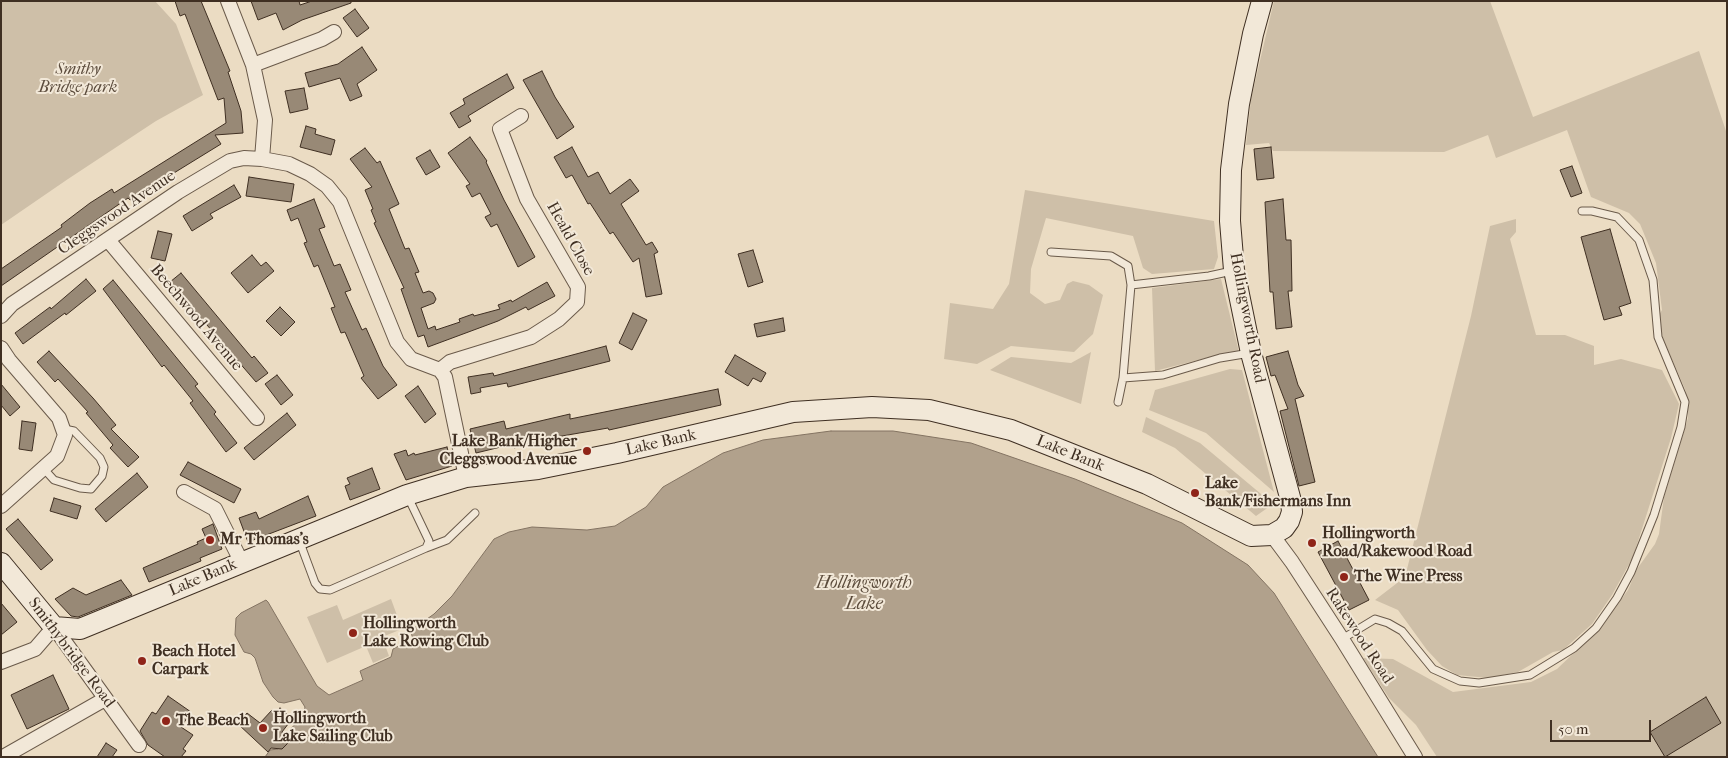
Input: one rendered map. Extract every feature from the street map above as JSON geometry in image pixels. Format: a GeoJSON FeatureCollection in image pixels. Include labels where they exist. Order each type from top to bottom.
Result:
{"type":"FeatureCollection","features":[{"type":"Feature","properties":{"kind":"main road","name":"Hollingworth Road"},"geometry":{"type":"LineString","coordinates":[[1262,1],[1238,104],[1231,170],[1230,221],[1234,270],[1251,353],[1291,501],[1292,512],[1289,521],[1284,528],[1272,536]]}},
{"type":"Feature","properties":{"kind":"main road","name":"Lake Bank"},"geometry":{"type":"LineString","coordinates":[[54,627],[68,630],[80,629],[154,604],[241,561],[299,540],[407,495],[466,477],[564,464],[793,412],[872,406],[919,410],[1011,430],[1147,484],[1251,536],[1272,536]]}},
{"type":"Feature","properties":{"kind":"main road","name":"Smithybridge Road"},"geometry":{"type":"LineString","coordinates":[[1,563],[54,627]]}},
{"type":"Feature","properties":{"kind":"street"},"geometry":{"type":"LineString","coordinates":[[228,1],[253,65],[265,120],[262,159]]}},
{"type":"Feature","properties":{"kind":"street"},"geometry":{"type":"LineString","coordinates":[[253,65],[322,39],[334,32]]}},
{"type":"Feature","properties":{"kind":"street","name":"Heald Close"},"geometry":{"type":"LineString","coordinates":[[440,370],[450,362],[530,337],[559,319],[577,302],[578,287],[527,199],[500,129],[521,116]]}},
{"type":"Feature","properties":{"kind":"street","name":"Cleggswood Avenue"},"geometry":{"type":"LineString","coordinates":[[1,316],[12,304],[178,192],[230,162],[244,158],[262,159],[289,164],[310,174],[327,186],[340,202],[397,342],[411,359],[440,370]]}},
{"type":"Feature","properties":{"kind":"street","name":"Beechwood Avenue"},"geometry":{"type":"LineString","coordinates":[[108,240],[257,418]]}},
{"type":"Feature","properties":{"kind":"street"},"geometry":{"type":"LineString","coordinates":[[1,348],[59,418],[65,435],[59,451],[44,469],[1,506]]}},
{"type":"Feature","properties":{"kind":"street"},"geometry":{"type":"LineString","coordinates":[[440,370],[444,377],[466,477]]}},
{"type":"Feature","properties":{"kind":"street"},"geometry":{"type":"LineString","coordinates":[[184,492],[215,509],[241,561]]}},
{"type":"Feature","properties":{"kind":"street","name":"Rakewood Road"},"geometry":{"type":"LineString","coordinates":[[1272,536],[1292,562],[1342,639],[1414,757]]}},
{"type":"Feature","properties":{"kind":"street"},"geometry":{"type":"LineString","coordinates":[[1,662],[35,649],[54,627]]}},
{"type":"Feature","properties":{"kind":"street","name":"Smithybridge Road"},"geometry":{"type":"LineString","coordinates":[[54,627],[139,745]]}},
{"type":"Feature","properties":{"kind":"street"},"geometry":{"type":"LineString","coordinates":[[3,757],[105,698]]}},
{"type":"Feature","properties":{"kind":"lane"},"geometry":{"type":"LineString","coordinates":[[1342,639],[1376,619],[1402,631],[1433,669],[1460,681],[1478,683],[1530,675],[1574,648],[1596,628],[1617,598],[1631,572],[1654,515],[1681,427],[1685,402],[1658,338],[1653,280],[1639,240],[1617,217],[1592,211],[1582,211]]}},
{"type":"Feature","properties":{"kind":"lane"},"geometry":{"type":"LineString","coordinates":[[1051,252],[1111,256],[1128,266],[1131,285],[1118,402]]}},
{"type":"Feature","properties":{"kind":"lane"},"geometry":{"type":"LineString","coordinates":[[1131,285],[1209,276],[1234,270]]}},
{"type":"Feature","properties":{"kind":"lane"},"geometry":{"type":"LineString","coordinates":[[1122,378],[1163,375],[1220,358],[1251,353]]}},
{"type":"Feature","properties":{"kind":"lane"},"geometry":{"type":"LineString","coordinates":[[44,469],[54,480],[80,488],[91,489],[102,476],[104,467],[100,458],[74,431],[63,428]]}},
{"type":"Feature","properties":{"kind":"lane"},"geometry":{"type":"LineString","coordinates":[[407,495],[429,541],[426,548]]}},
{"type":"Feature","properties":{"kind":"lane"},"geometry":{"type":"LineString","coordinates":[[299,540],[320,589],[330,590],[447,540],[475,513]]}},
{"type":"Feature","properties":{"kind":"green space","name":"Smithy Bridge park"},"geometry":{"type":"Polygon","coordinates":[[[1,1],[155,1],[176,24],[203,95],[156,121],[1,225],[1,1]]]}},
{"type":"Feature","properties":{"kind":"green space"},"geometry":{"type":"Polygon","coordinates":[[[1274,1],[1490,1],[1533,117],[1699,51],[1727,134],[1727,757],[1437,757],[1416,725],[1389,698],[1363,658],[1393,659],[1453,692],[1531,682],[1557,669],[1602,626],[1628,590],[1637,569],[1655,544],[1659,534],[1664,497],[1688,418],[1688,406],[1685,389],[1663,339],[1658,317],[1662,310],[1656,263],[1640,224],[1629,213],[1591,197],[1567,130],[1496,158],[1488,135],[1444,152],[1273,151],[1269,143],[1246,145],[1251,99],[1274,1]]]}},
{"type":"Feature","properties":{"kind":"green space"},"geometry":{"type":"Polygon","coordinates":[[[1025,190],[1214,221],[1218,257],[1214,269],[1152,274],[1143,268],[1133,236],[1046,218],[1031,269],[1030,293],[1045,304],[1060,300],[1067,284],[1073,281],[1089,285],[1103,295],[1093,334],[1074,352],[1011,346],[977,364],[944,359],[950,303],[993,309],[1009,284],[1025,190]]]}},
{"type":"Feature","properties":{"kind":"green space"},"geometry":{"type":"Polygon","coordinates":[[[1516,219],[1516,232],[1510,239],[1536,335],[1565,335],[1594,346],[1594,365],[1621,359],[1662,370],[1679,404],[1671,438],[1633,557],[1612,595],[1592,624],[1563,650],[1553,652],[1518,672],[1488,678],[1457,675],[1442,666],[1427,650],[1398,610],[1375,600],[1405,577],[1471,316],[1490,226],[1516,219]]]}},
{"type":"Feature","properties":{"kind":"green space"},"geometry":{"type":"Polygon","coordinates":[[[1221,279],[1239,352],[1210,357],[1155,371],[1152,288],[1221,279]]]}},
{"type":"Feature","properties":{"kind":"green space"},"geometry":{"type":"Polygon","coordinates":[[[1091,352],[1081,404],[990,370],[1011,357],[1071,363],[1091,352]]]}},
{"type":"Feature","properties":{"kind":"green space"},"geometry":{"type":"Polygon","coordinates":[[[1230,369],[1242,370],[1274,492],[1206,433],[1149,410],[1155,390],[1230,369]]]}},
{"type":"Feature","properties":{"kind":"green space"},"geometry":{"type":"Polygon","coordinates":[[[1146,417],[1200,443],[1273,504],[1256,516],[1175,448],[1142,432],[1146,417]]]}},
{"type":"Feature","properties":{"kind":"green space","name":"Hollingworth Lake Rowing Club"},"geometry":{"type":"Polygon","coordinates":[[[391,599],[402,629],[382,637],[389,656],[373,663],[366,646],[327,663],[307,617],[337,605],[343,620],[391,599]]]}},
{"type":"Feature","properties":{"kind":"water","name":"Hollingworth Lake"},"geometry":{"type":"Polygon","coordinates":[[[831,431],[893,431],[971,443],[1075,479],[1182,523],[1248,565],[1274,593],[1378,757],[265,757],[270,750],[278,749],[281,746],[283,737],[302,717],[305,707],[300,699],[284,703],[278,702],[273,697],[263,682],[255,658],[251,654],[244,652],[235,635],[236,618],[241,613],[266,600],[317,686],[329,695],[363,680],[360,671],[391,657],[393,649],[413,638],[410,631],[434,614],[452,596],[494,539],[509,532],[532,527],[587,530],[615,526],[646,507],[663,487],[723,453],[763,440],[831,431]]]}},
{"type":"Feature","properties":{"kind":"building"},"geometry":{"type":"Polygon","coordinates":[[[175,1],[201,1],[230,71],[228,72],[241,111],[243,133],[215,135],[221,144],[130,200],[128,198],[1,286],[1,269],[62,227],[61,225],[90,203],[112,189],[114,193],[226,123],[224,98],[218,100],[185,14],[180,16],[175,1]]]}},
{"type":"Feature","properties":{"kind":"building"},"geometry":{"type":"Polygon","coordinates":[[[251,1],[299,1],[300,5],[312,1],[351,1],[351,3],[302,20],[283,30],[276,13],[258,20],[251,1]]]}},
{"type":"Feature","properties":{"kind":"building"},"geometry":{"type":"Polygon","coordinates":[[[355,9],[369,28],[357,37],[343,18],[355,9]]]}},
{"type":"Feature","properties":{"kind":"building"},"geometry":{"type":"Polygon","coordinates":[[[362,47],[377,70],[357,84],[362,96],[350,101],[340,78],[309,87],[305,73],[338,64],[362,47]]]}},
{"type":"Feature","properties":{"kind":"building"},"geometry":{"type":"Polygon","coordinates":[[[542,71],[555,97],[574,127],[557,139],[523,80],[542,71]]]}},
{"type":"Feature","properties":{"kind":"building"},"geometry":{"type":"Polygon","coordinates":[[[507,74],[514,88],[468,116],[471,121],[459,128],[450,113],[465,104],[463,99],[507,74]]]}},
{"type":"Feature","properties":{"kind":"building"},"geometry":{"type":"Polygon","coordinates":[[[304,88],[308,109],[290,113],[285,91],[304,88]]]}},
{"type":"Feature","properties":{"kind":"building"},"geometry":{"type":"Polygon","coordinates":[[[306,126],[316,129],[315,134],[335,140],[331,155],[300,147],[306,126]]]}},
{"type":"Feature","properties":{"kind":"building"},"geometry":{"type":"Polygon","coordinates":[[[470,137],[487,161],[504,200],[535,257],[518,267],[497,224],[491,227],[485,217],[491,214],[480,193],[472,197],[466,186],[470,184],[448,153],[470,137]]]}},
{"type":"Feature","properties":{"kind":"building"},"geometry":{"type":"Polygon","coordinates":[[[572,147],[588,177],[598,172],[610,194],[630,179],[639,191],[621,204],[646,245],[652,242],[658,252],[654,254],[662,294],[646,297],[639,258],[633,262],[613,232],[610,234],[590,203],[588,204],[572,175],[566,178],[554,157],[572,147]]]}},
{"type":"Feature","properties":{"kind":"building"},"geometry":{"type":"Polygon","coordinates":[[[1271,147],[1274,178],[1257,180],[1254,149],[1271,147]]]}},
{"type":"Feature","properties":{"kind":"building"},"geometry":{"type":"Polygon","coordinates":[[[365,148],[377,163],[380,161],[399,204],[389,209],[405,249],[409,248],[419,272],[415,273],[423,293],[429,291],[433,293],[436,299],[434,303],[421,308],[428,329],[435,326],[436,330],[460,322],[459,319],[473,314],[474,316],[500,309],[498,305],[511,300],[512,302],[547,282],[555,296],[528,310],[526,307],[498,321],[428,347],[424,335],[418,337],[401,289],[404,288],[374,223],[376,222],[371,210],[373,209],[365,190],[372,187],[350,159],[365,148]]]}},
{"type":"Feature","properties":{"kind":"building"},"geometry":{"type":"Polygon","coordinates":[[[430,150],[440,167],[426,175],[416,158],[430,150]]]}},
{"type":"Feature","properties":{"kind":"building"},"geometry":{"type":"Polygon","coordinates":[[[1572,166],[1582,193],[1571,197],[1560,170],[1572,166]]]}},
{"type":"Feature","properties":{"kind":"building"},"geometry":{"type":"Polygon","coordinates":[[[249,177],[294,184],[291,202],[246,196],[249,177]]]}},
{"type":"Feature","properties":{"kind":"building"},"geometry":{"type":"Polygon","coordinates":[[[234,185],[241,197],[210,214],[213,218],[192,231],[183,216],[234,185]]]}},
{"type":"Feature","properties":{"kind":"building"},"geometry":{"type":"Polygon","coordinates":[[[314,199],[325,227],[319,229],[334,266],[340,264],[351,290],[345,292],[362,330],[366,328],[383,366],[397,385],[378,399],[361,378],[364,376],[345,332],[341,333],[331,308],[335,307],[318,265],[314,267],[304,243],[307,242],[298,218],[291,221],[287,210],[314,199]]]}},
{"type":"Feature","properties":{"kind":"building"},"geometry":{"type":"Polygon","coordinates":[[[1283,199],[1286,240],[1291,240],[1292,291],[1288,291],[1292,327],[1276,329],[1273,292],[1270,292],[1265,202],[1283,199]]]}},
{"type":"Feature","properties":{"kind":"building"},"geometry":{"type":"Polygon","coordinates":[[[1610,229],[1631,303],[1619,307],[1622,315],[1604,320],[1581,237],[1610,229]]]}},
{"type":"Feature","properties":{"kind":"building"},"geometry":{"type":"Polygon","coordinates":[[[158,231],[172,234],[165,261],[151,258],[158,231]]]}},
{"type":"Feature","properties":{"kind":"building"},"geometry":{"type":"Polygon","coordinates":[[[753,250],[763,282],[748,287],[738,254],[753,250]]]}},
{"type":"Feature","properties":{"kind":"building"},"geometry":{"type":"Polygon","coordinates":[[[252,255],[261,266],[266,262],[274,271],[248,293],[231,273],[252,255]]]}},
{"type":"Feature","properties":{"kind":"building"},"geometry":{"type":"Polygon","coordinates":[[[181,273],[252,358],[254,356],[268,373],[256,382],[170,282],[181,273]]]}},
{"type":"Feature","properties":{"kind":"building"},"geometry":{"type":"Polygon","coordinates":[[[86,279],[96,291],[66,315],[65,313],[23,344],[15,333],[50,307],[51,309],[86,279]]]}},
{"type":"Feature","properties":{"kind":"building"},"geometry":{"type":"Polygon","coordinates":[[[113,280],[198,384],[195,386],[237,443],[226,452],[190,403],[193,401],[164,365],[162,367],[103,289],[113,280]]]}},
{"type":"Feature","properties":{"kind":"building"},"geometry":{"type":"Polygon","coordinates":[[[280,307],[295,322],[281,336],[266,321],[280,307]]]}},
{"type":"Feature","properties":{"kind":"building"},"geometry":{"type":"Polygon","coordinates":[[[633,313],[647,320],[632,350],[619,343],[633,313]]]}},
{"type":"Feature","properties":{"kind":"building"},"geometry":{"type":"Polygon","coordinates":[[[783,318],[785,331],[757,337],[754,324],[783,318]]]}},
{"type":"Feature","properties":{"kind":"building"},"geometry":{"type":"Polygon","coordinates":[[[606,346],[610,361],[508,387],[507,383],[480,388],[481,392],[471,394],[468,377],[493,373],[494,376],[606,346]]]}},
{"type":"Feature","properties":{"kind":"building"},"geometry":{"type":"Polygon","coordinates":[[[49,351],[116,425],[111,429],[139,457],[128,467],[110,448],[113,445],[86,413],[88,412],[58,379],[55,382],[37,362],[49,351]]]}},
{"type":"Feature","properties":{"kind":"building"},"geometry":{"type":"Polygon","coordinates":[[[1288,351],[1298,385],[1304,396],[1295,399],[1315,482],[1299,486],[1280,411],[1288,409],[1275,375],[1271,376],[1266,357],[1288,351]]]}},
{"type":"Feature","properties":{"kind":"building"},"geometry":{"type":"Polygon","coordinates":[[[735,355],[766,373],[761,382],[753,378],[748,386],[725,372],[735,355]]]}},
{"type":"Feature","properties":{"kind":"building"},"geometry":{"type":"Polygon","coordinates":[[[277,375],[293,395],[281,405],[265,384],[277,375]]]}},
{"type":"Feature","properties":{"kind":"building"},"geometry":{"type":"Polygon","coordinates":[[[1,384],[20,407],[10,416],[1,405],[1,384]]]}},
{"type":"Feature","properties":{"kind":"building"},"geometry":{"type":"Polygon","coordinates":[[[418,386],[436,414],[425,423],[405,396],[418,386]]]}},
{"type":"Feature","properties":{"kind":"building"},"geometry":{"type":"Polygon","coordinates":[[[718,389],[721,405],[609,430],[608,428],[539,440],[539,442],[514,448],[513,444],[476,453],[470,429],[504,421],[506,429],[570,414],[570,419],[718,389]]]}},
{"type":"Feature","properties":{"kind":"building"},"geometry":{"type":"Polygon","coordinates":[[[287,413],[296,425],[254,460],[244,448],[287,413]]]}},
{"type":"Feature","properties":{"kind":"building"},"geometry":{"type":"Polygon","coordinates":[[[22,421],[36,423],[32,451],[19,449],[22,421]]]}},
{"type":"Feature","properties":{"kind":"building"},"geometry":{"type":"Polygon","coordinates":[[[447,447],[452,466],[406,480],[394,454],[406,450],[408,456],[414,453],[415,455],[447,447]]]}},
{"type":"Feature","properties":{"kind":"building"},"geometry":{"type":"Polygon","coordinates":[[[188,462],[241,489],[234,503],[180,475],[188,462]]]}},
{"type":"Feature","properties":{"kind":"building"},"geometry":{"type":"Polygon","coordinates":[[[372,468],[380,489],[350,500],[345,486],[350,484],[347,478],[372,468]]]}},
{"type":"Feature","properties":{"kind":"building"},"geometry":{"type":"Polygon","coordinates":[[[137,473],[148,487],[106,522],[95,509],[137,473]]]}},
{"type":"Feature","properties":{"kind":"building"},"geometry":{"type":"Polygon","coordinates":[[[308,496],[316,516],[248,542],[239,518],[256,512],[259,519],[308,496]]]}},
{"type":"Feature","properties":{"kind":"building"},"geometry":{"type":"Polygon","coordinates":[[[54,498],[81,506],[77,519],[50,511],[54,498]]]}},
{"type":"Feature","properties":{"kind":"building"},"geometry":{"type":"Polygon","coordinates":[[[18,519],[53,560],[41,570],[6,529],[18,519]]]}},
{"type":"Feature","properties":{"kind":"building"},"geometry":{"type":"Polygon","coordinates":[[[213,524],[222,549],[200,558],[201,561],[149,582],[143,568],[198,544],[197,542],[206,538],[202,529],[213,524]]]}},
{"type":"Feature","properties":{"kind":"building","name":"The Wine Press"},"geometry":{"type":"Polygon","coordinates":[[[1338,541],[1369,600],[1349,610],[1318,552],[1338,541]]]}},
{"type":"Feature","properties":{"kind":"building"},"geometry":{"type":"Polygon","coordinates":[[[121,580],[132,595],[78,617],[71,616],[55,599],[73,588],[86,595],[121,580]]]}},
{"type":"Feature","properties":{"kind":"building"},"geometry":{"type":"Polygon","coordinates":[[[1,603],[17,622],[1,635],[1,603]]]}},
{"type":"Feature","properties":{"kind":"building"},"geometry":{"type":"Polygon","coordinates":[[[53,675],[69,709],[27,729],[11,695],[53,675]]]}},
{"type":"Feature","properties":{"kind":"building","name":"The Beach"},"geometry":{"type":"Polygon","coordinates":[[[168,696],[191,712],[181,727],[193,735],[183,749],[186,751],[181,757],[165,757],[148,745],[140,731],[152,712],[156,714],[168,696]]]}},
{"type":"Feature","properties":{"kind":"building"},"geometry":{"type":"Polygon","coordinates":[[[1706,697],[1721,723],[1665,757],[1650,732],[1706,697]]]}},
{"type":"Feature","properties":{"kind":"building","name":"Hollingworth Lake Sailing Club"},"geometry":{"type":"Polygon","coordinates":[[[280,708],[292,719],[282,732],[288,743],[282,749],[271,748],[268,752],[238,724],[247,713],[260,723],[272,710],[276,713],[280,708]]]}},
{"type":"Feature","properties":{"kind":"building"},"geometry":{"type":"Polygon","coordinates":[[[106,743],[117,750],[112,757],[97,757],[106,743]]]}},
{"type":"Feature","properties":{"kind":"place","name":"Lake Bank/Higher Cleggswood Avenue"},"geometry":{"type":"Point","coordinates":[587,451]}},
{"type":"Feature","properties":{"kind":"place","name":"Lake Bank/Fishermans Inn"},"geometry":{"type":"Point","coordinates":[1195,493]}},
{"type":"Feature","properties":{"kind":"place","name":"Mr Thomas's"},"geometry":{"type":"Point","coordinates":[210,540]}},
{"type":"Feature","properties":{"kind":"place","name":"Hollingworth Road/Rakewood Road"},"geometry":{"type":"Point","coordinates":[1312,543]}},
{"type":"Feature","properties":{"kind":"place","name":"The Wine Press"},"geometry":{"type":"Point","coordinates":[1344,577]}},
{"type":"Feature","properties":{"kind":"place","name":"Hollingworth Lake Rowing Club"},"geometry":{"type":"Point","coordinates":[353,633]}},
{"type":"Feature","properties":{"kind":"place","name":"Beach Hotel Carpark"},"geometry":{"type":"Point","coordinates":[142,661]}},
{"type":"Feature","properties":{"kind":"place","name":"The Beach"},"geometry":{"type":"Point","coordinates":[166,721]}},
{"type":"Feature","properties":{"kind":"place","name":"Hollingworth Lake Sailing Club"},"geometry":{"type":"Point","coordinates":[263,728]}}]}
